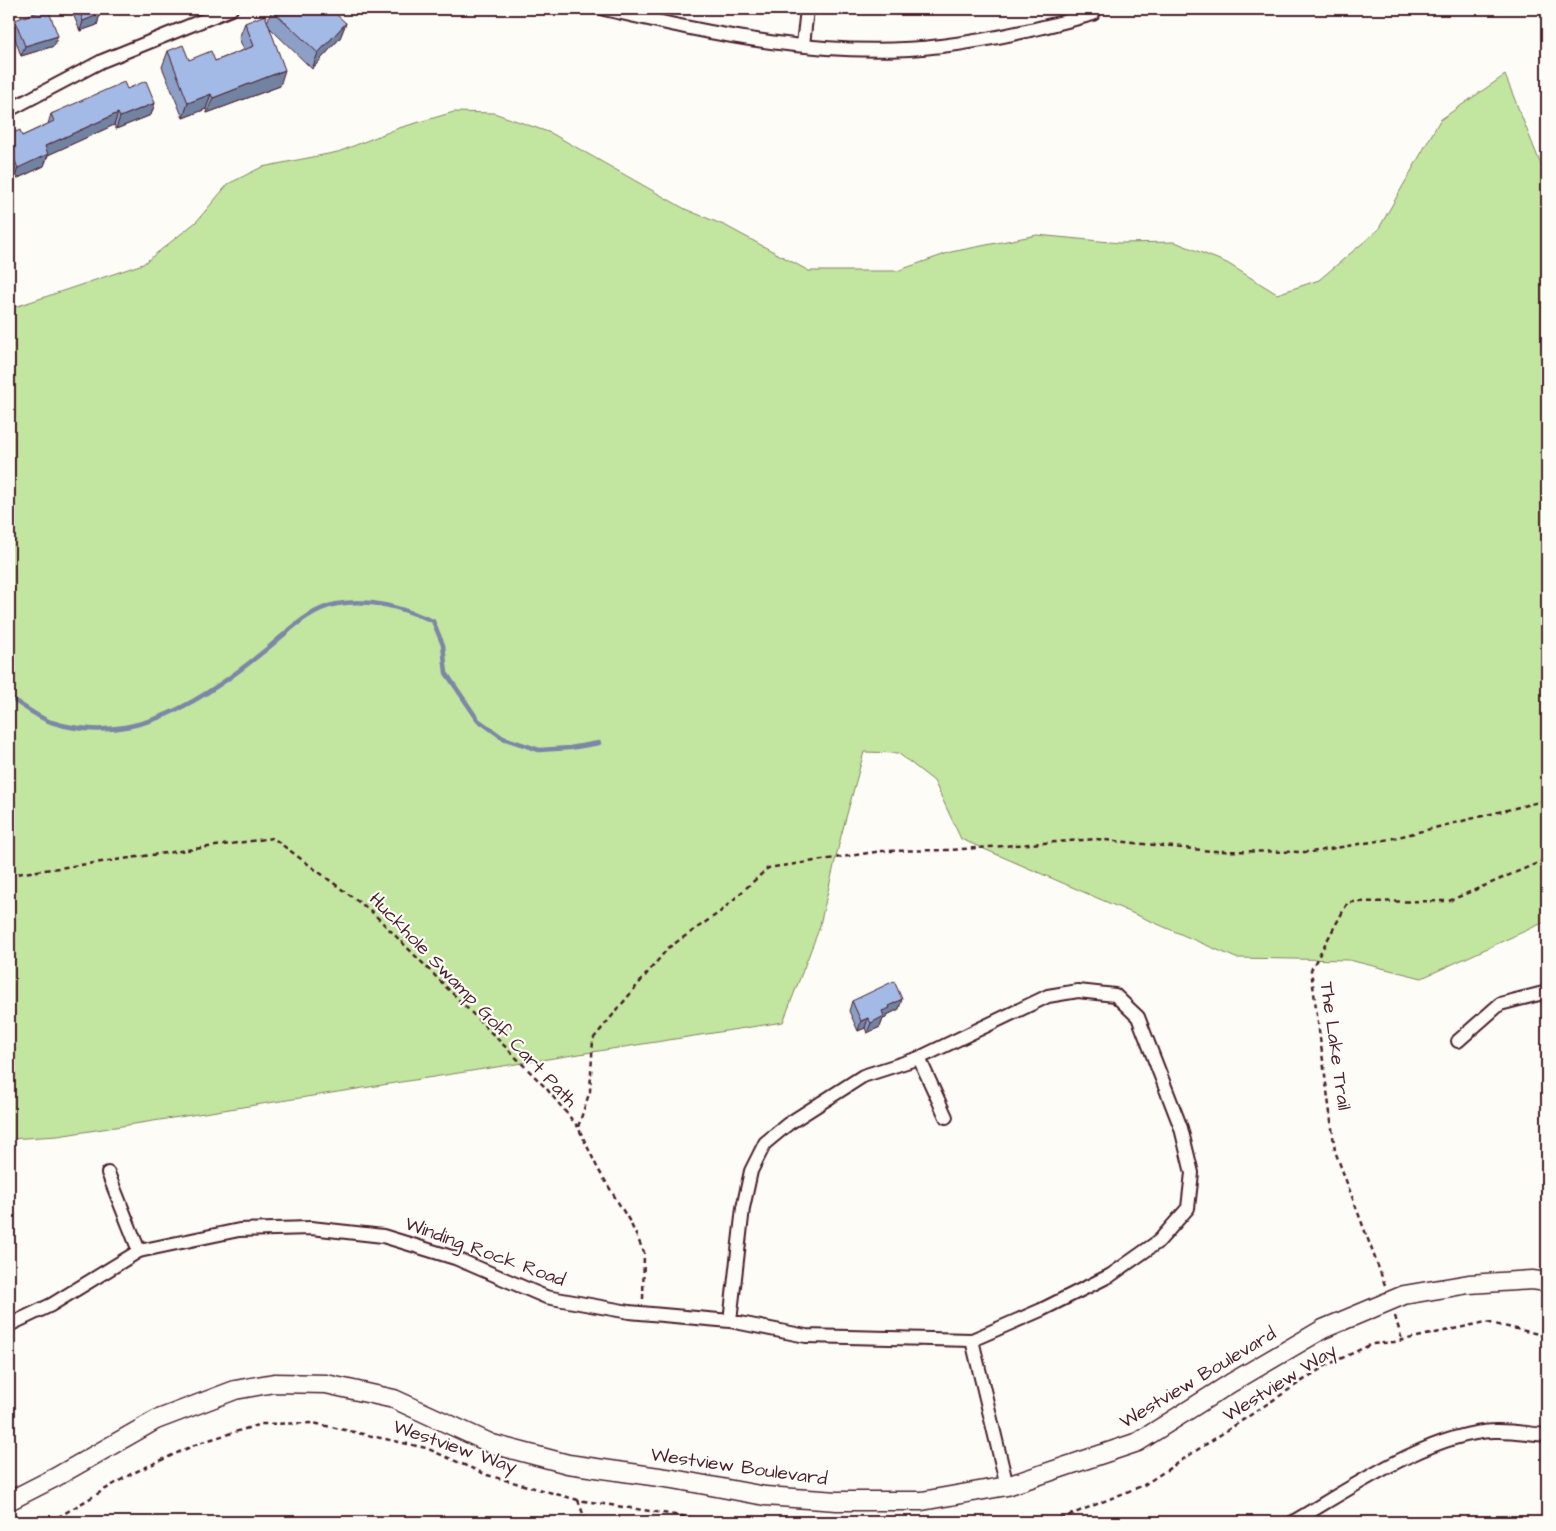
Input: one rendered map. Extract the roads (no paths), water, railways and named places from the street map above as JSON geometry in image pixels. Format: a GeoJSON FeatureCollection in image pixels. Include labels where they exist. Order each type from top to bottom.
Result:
{"type":"FeatureCollection","features":[{"type":"Feature","properties":{"kind":"street"},"geometry":{"type":"LineString","coordinates":[[9,110],[102,61],[231,9]]}},
{"type":"Feature","properties":{"kind":"street"},"geometry":{"type":"LineString","coordinates":[[604,9],[700,31],[804,45],[872,50],[940,46],[1015,35],[1093,14]]}},
{"type":"Feature","properties":{"kind":"street"},"geometry":{"type":"LineString","coordinates":[[804,45],[807,9]]}},
{"type":"Feature","properties":{"kind":"street","name":"Winding Rock Road"},"geometry":{"type":"LineString","coordinates":[[9,1325],[51,1305],[139,1251],[239,1230],[311,1228],[383,1236],[455,1258],[546,1297],[643,1313],[730,1321],[806,1336],[972,1340],[1041,1310],[1111,1275],[1159,1242],[1188,1208],[1192,1173],[1181,1128],[1138,1017],[1114,995],[1078,991],[1048,996],[919,1058],[863,1076],[788,1124],[765,1143],[751,1171],[745,1199],[730,1321]]}},
{"type":"Feature","properties":{"kind":"street"},"geometry":{"type":"LineString","coordinates":[[1458,1041],[1500,1004],[1547,992]]}},
{"type":"Feature","properties":{"kind":"street"},"geometry":{"type":"LineString","coordinates":[[919,1058],[946,1117]]}},
{"type":"Feature","properties":{"kind":"street"},"geometry":{"type":"LineString","coordinates":[[108,1173],[139,1251]]}},
{"type":"Feature","properties":{"kind":"street","name":"Westview Boulevard"},"geometry":{"type":"LineString","coordinates":[[9,1501],[56,1477],[156,1420],[235,1390],[274,1383],[326,1384],[394,1399],[492,1444],[568,1464],[673,1479],[765,1496],[837,1501],[922,1501],[1007,1486],[1138,1442],[1231,1383],[1323,1329],[1404,1295],[1469,1284],[1532,1280],[1547,1282]]}},
{"type":"Feature","properties":{"kind":"street"},"geometry":{"type":"LineString","coordinates":[[972,1340],[1007,1486]]}},
{"type":"Feature","properties":{"kind":"street"},"geometry":{"type":"LineString","coordinates":[[1293,1522],[1421,1449],[1460,1436],[1493,1431],[1547,1435]]}},
{"type":"Feature","properties":{"kind":"waterway"},"geometry":{"type":"LineString","coordinates":[[9,697],[46,720],[82,729],[112,729],[140,724],[168,714],[194,701],[244,667],[300,622],[317,611],[350,602],[375,603],[398,608],[433,621],[443,645],[446,673],[478,720],[503,738],[539,750],[570,748],[599,743]]}}]}
